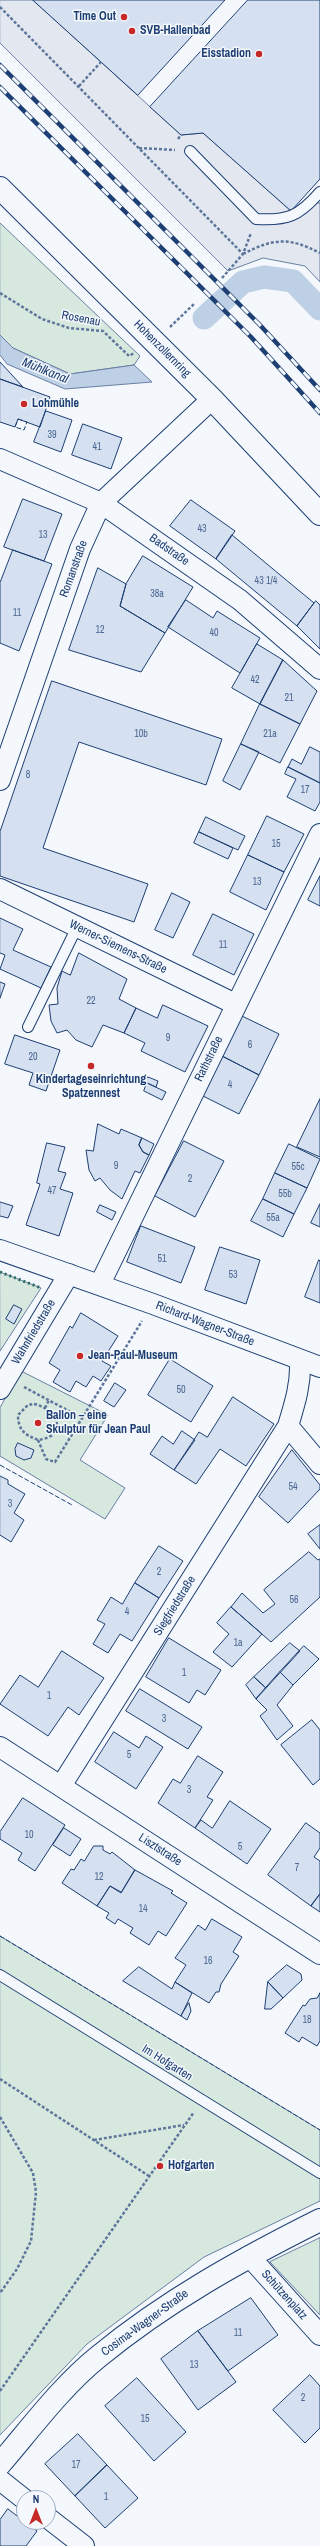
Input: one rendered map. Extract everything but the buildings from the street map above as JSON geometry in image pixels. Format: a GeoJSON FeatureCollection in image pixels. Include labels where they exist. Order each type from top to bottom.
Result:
{"type":"FeatureCollection","features":[{"type":"Feature","properties":{"kind":"main road","name":"Hohenzollernring"},"geometry":{"type":"LineString","coordinates":[[0,188],[212,399],[320,514]]}},
{"type":"Feature","properties":{"kind":"main road","name":"Cosima-Wagner-Straße"},"geometry":{"type":"LineString","coordinates":[[0,2464],[54,2401],[98,2357],[184,2294],[248,2256],[320,2220]]}},
{"type":"Feature","properties":{"kind":"street","name":"Romanstraße"},"geometry":{"type":"LineString","coordinates":[[0,780],[80,549],[101,503],[212,399]]}},
{"type":"Feature","properties":{"kind":"street","name":"Badstraße"},"geometry":{"type":"LineString","coordinates":[[0,459],[101,503],[240,600],[320,669]]}},
{"type":"Feature","properties":{"kind":"street","name":"Rathstraße"},"geometry":{"type":"LineString","coordinates":[[100,1284],[235,1004],[320,834]]}},
{"type":"Feature","properties":{"kind":"street","name":"Werner-Siemens-Straße"},"geometry":{"type":"LineString","coordinates":[[0,889],[235,1004]]}},
{"type":"Feature","properties":{"kind":"street","name":"Richard-Wagner-Straße"},"geometry":{"type":"LineString","coordinates":[[0,1250],[100,1284],[320,1367]]}},
{"type":"Feature","properties":{"kind":"street","name":"Wahnfriedstraße"},"geometry":{"type":"LineString","coordinates":[[3,1384],[69,1274]]}},
{"type":"Feature","properties":{"kind":"street"},"geometry":{"type":"LineString","coordinates":[[300,1360],[298,1396],[288,1426],[320,1464]]}},
{"type":"Feature","properties":{"kind":"street","name":"Siegfriedstraße"},"geometry":{"type":"LineString","coordinates":[[61,1786],[288,1426]]}},
{"type":"Feature","properties":{"kind":"street","name":"Lisztstraße"},"geometry":{"type":"LineString","coordinates":[[0,1747],[320,1954]]}},
{"type":"Feature","properties":{"kind":"street","name":"Schützenplatz"},"geometry":{"type":"LineString","coordinates":[[248,2256],[320,2334]]}},
{"type":"Feature","properties":{"kind":"street"},"geometry":{"type":"LineString","coordinates":[[0,2480],[16,2493]]}},
{"type":"Feature","properties":{"kind":"street"},"geometry":{"type":"LineString","coordinates":[[56,2524],[84,2546]]}},
{"type":"Feature","properties":{"kind":"lane"},"geometry":{"type":"LineString","coordinates":[[190,151],[256,219],[280,221],[300,211],[320,192]]}},
{"type":"Feature","properties":{"kind":"lane"},"geometry":{"type":"LineString","coordinates":[[28,1028],[77,927]]}},
{"type":"Feature","properties":{"kind":"lane","name":"Im Hofgarten"},"geometry":{"type":"LineString","coordinates":[[0,1975],[320,2173]]}},
{"type":"Feature","properties":{"kind":"path"},"geometry":{"type":"LineString","coordinates":[[0,7],[243,254]]}},
{"type":"Feature","properties":{"kind":"path"},"geometry":{"type":"LineString","coordinates":[[79,86],[101,62]]}},
{"type":"Feature","properties":{"kind":"path"},"geometry":{"type":"LineString","coordinates":[[139,148],[190,151]]}},
{"type":"Feature","properties":{"kind":"path"},"geometry":{"type":"LineString","coordinates":[[222,278],[243,254],[256,219]]}},
{"type":"Feature","properties":{"kind":"path"},"geometry":{"type":"LineString","coordinates":[[243,254],[264,243],[298,242],[320,253]]}},
{"type":"Feature","properties":{"kind":"path","name":"Rosenau"},"geometry":{"type":"LineString","coordinates":[[0,293],[42,319],[69,328],[103,331],[129,356],[154,342]]}},
{"type":"Feature","properties":{"kind":"path"},"geometry":{"type":"LineString","coordinates":[[182,315],[194,304]]}},
{"type":"Feature","properties":{"kind":"path"},"geometry":{"type":"LineString","coordinates":[[38,1440],[46,1459],[55,1462],[153,1304]]}},
{"type":"Feature","properties":{"kind":"path"},"geometry":{"type":"LineString","coordinates":[[3,1384],[49,1400],[82,1418]]}},
{"type":"Feature","properties":{"kind":"path"},"geometry":{"type":"LineString","coordinates":[[45,1408],[49,1400]]}},
{"type":"Feature","properties":{"kind":"path"},"geometry":{"type":"LineString","coordinates":[[34,1404],[45,1408],[56,1418],[58,1426],[55,1433],[50,1437],[38,1440],[24,1433],[20,1428],[18,1415],[28,1405],[34,1404]]}},
{"type":"Feature","properties":{"kind":"path"},"geometry":{"type":"LineString","coordinates":[[0,2079],[149,2176]]}},
{"type":"Feature","properties":{"kind":"path"},"geometry":{"type":"LineString","coordinates":[[0,2391],[202,2100]]}},
{"type":"Feature","properties":{"kind":"path"},"geometry":{"type":"LineString","coordinates":[[0,2117],[33,2173],[36,2192],[32,2241],[17,2269],[0,2293]]}},
{"type":"Feature","properties":{"kind":"path"},"geometry":{"type":"LineString","coordinates":[[94,2140],[185,2125]]}},
{"type":"Feature","properties":{"kind":"shaded area"},"geometry":{"type":"Polygon","coordinates":[[[0,0],[33,0],[181,135],[203,133],[291,211],[310,203],[320,203],[320,282],[305,266],[263,258],[228,271],[0,43],[0,0]]]}},
{"type":"Feature","properties":{"kind":"shaded area"},"geometry":{"type":"Polygon","coordinates":[[[0,223],[140,356],[134,365],[70,374],[13,348],[0,335],[0,223]]]}},
{"type":"Feature","properties":{"kind":"shaded area"},"geometry":{"type":"Polygon","coordinates":[[[0,1272],[41,1288],[0,1351],[0,1272]]]}},
{"type":"Feature","properties":{"kind":"shaded area"},"geometry":{"type":"Polygon","coordinates":[[[21,1371],[108,1415],[80,1460],[125,1488],[105,1519],[0,1456],[0,1408],[21,1371]]]}},
{"type":"Feature","properties":{"kind":"shaded area","name":"Hofgarten"},"geometry":{"type":"Polygon","coordinates":[[[0,1936],[320,2130],[320,2201],[204,2257],[87,2344],[0,2435],[0,1936]]]}},
{"type":"Feature","properties":{"kind":"shaded area"},"geometry":{"type":"Polygon","coordinates":[[[320,2238],[320,2315],[270,2262],[320,2238]]]}},
{"type":"Feature","properties":{"kind":"water"},"geometry":{"type":"Polygon","coordinates":[[[0,335],[13,348],[70,374],[134,365],[152,382],[65,389],[7,364],[0,355],[0,335]]]}},
{"type":"Feature","properties":{"kind":"waterway","name":"Mühlkanal"},"geometry":{"type":"LineString","coordinates":[[204,318],[243,282],[264,277],[293,281],[320,309]]}},
{"type":"Feature","properties":{"kind":"railway"},"geometry":{"type":"LineString","coordinates":[[0,65],[259,324],[320,390]]}},
{"type":"Feature","properties":{"kind":"railway"},"geometry":{"type":"LineString","coordinates":[[0,87],[251,337],[320,413]]}},
{"type":"Feature","properties":{"kind":"hedge"},"geometry":{"type":"LineString","coordinates":[[0,1272],[41,1288]]}},
{"type":"Feature","properties":{"kind":"fence"},"geometry":{"type":"LineString","coordinates":[[18,419],[27,422],[24,430],[15,427],[18,419]]}},
{"type":"Feature","properties":{"kind":"fence"},"geometry":{"type":"LineString","coordinates":[[0,1465],[72,1505]]}},
{"type":"Feature","properties":{"kind":"fence"},"geometry":{"type":"LineString","coordinates":[[0,1936],[320,2130]]}},
{"type":"Feature","properties":{"kind":"place","name":"Time Out"},"geometry":{"type":"Point","coordinates":[124,17]}},
{"type":"Feature","properties":{"kind":"place","name":"SVB-Hallenbad"},"geometry":{"type":"Point","coordinates":[132,31]}},
{"type":"Feature","properties":{"kind":"place","name":"Eisstadion"},"geometry":{"type":"Point","coordinates":[259,54]}},
{"type":"Feature","properties":{"kind":"place","name":"Lohmühle"},"geometry":{"type":"Point","coordinates":[24,404]}},
{"type":"Feature","properties":{"kind":"place","name":"Kindertageseinrichtung Spatzennest"},"geometry":{"type":"Point","coordinates":[91,1066]}},
{"type":"Feature","properties":{"kind":"place","name":"Jean-Paul-Museum"},"geometry":{"type":"Point","coordinates":[80,1356]}},
{"type":"Feature","properties":{"kind":"place","name":"Ballon – eine Skulptur für Jean Paul"},"geometry":{"type":"Point","coordinates":[38,1423]}},
{"type":"Feature","properties":{"kind":"place","name":"Hofgarten"},"geometry":{"type":"Point","coordinates":[160,2166]}}]}
